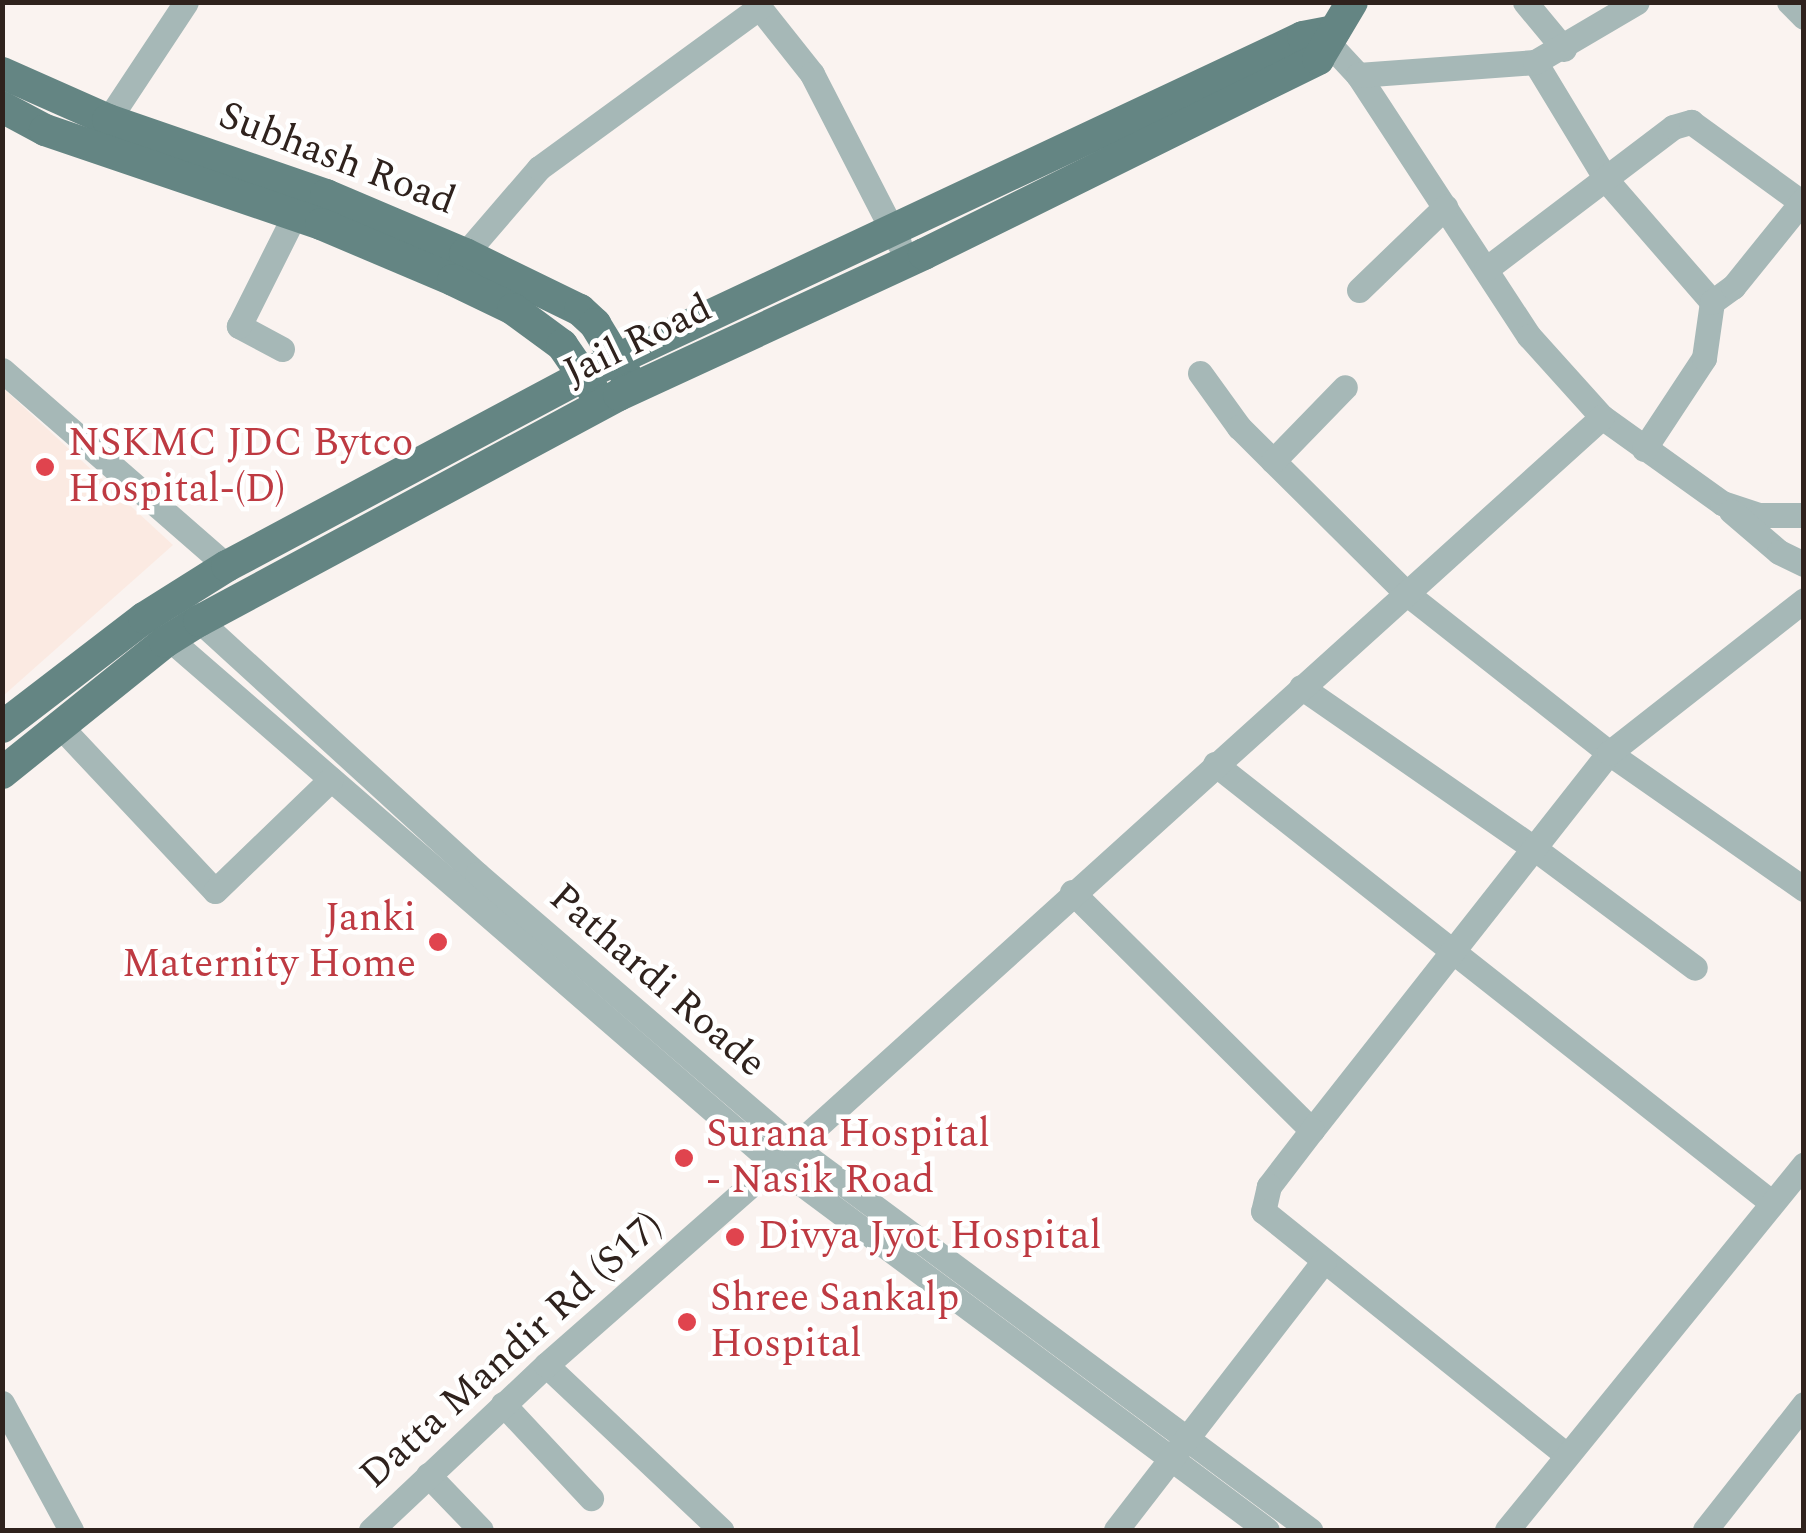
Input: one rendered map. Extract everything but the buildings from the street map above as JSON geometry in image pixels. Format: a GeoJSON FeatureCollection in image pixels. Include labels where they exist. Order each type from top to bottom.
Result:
{"type":"FeatureCollection","features":[{"type":"Feature","properties":{"kind":"main road"},"geometry":{"type":"LineString","coordinates":[[1327,36],[1352,2]]}},
{"type":"Feature","properties":{"kind":"main road","name":"Jail Road"},"geometry":{"type":"LineString","coordinates":[[2,773],[60,726],[157,628],[175,598],[227,566],[616,359],[893,229],[1090,154],[1318,59],[1327,36]]}},
{"type":"Feature","properties":{"kind":"main road","name":"Subhash Road"},"geometry":{"type":"LineString","coordinates":[[2,73],[108,120],[326,195],[466,254],[580,310],[596,324],[634,388]]}},
{"type":"Feature","properties":{"kind":"main road","name":"Subhash Road"},"geometry":{"type":"LineString","coordinates":[[2,107],[45,130],[294,216],[514,309],[562,345],[602,404]]}},
{"type":"Feature","properties":{"kind":"main road","name":"Jail Road"},"geometry":{"type":"LineString","coordinates":[[2,727],[157,628],[199,621],[602,404],[906,262],[1090,154]]}},
{"type":"Feature","properties":{"kind":"street"},"geometry":{"type":"LineString","coordinates":[[108,120],[186,2]]}},
{"type":"Feature","properties":{"kind":"street"},"geometry":{"type":"LineString","coordinates":[[1525,2],[1564,49]]}},
{"type":"Feature","properties":{"kind":"street"},"geometry":{"type":"LineString","coordinates":[[1358,75],[1535,62],[1564,49],[1638,2]]}},
{"type":"Feature","properties":{"kind":"street"},"geometry":{"type":"LineString","coordinates":[[1790,2],[1804,17]]}},
{"type":"Feature","properties":{"kind":"street"},"geometry":{"type":"LineString","coordinates":[[466,254],[539,168],[758,5],[812,74],[893,229],[906,262]]}},
{"type":"Feature","properties":{"kind":"street"},"geometry":{"type":"LineString","coordinates":[[1327,36],[1358,75],[1530,336],[1602,417],[1722,503],[1779,552],[1804,564]]}},
{"type":"Feature","properties":{"kind":"street"},"geometry":{"type":"LineString","coordinates":[[1535,62],[1607,181],[1712,302]]}},
{"type":"Feature","properties":{"kind":"street"},"geometry":{"type":"LineString","coordinates":[[1486,269],[1607,181],[1672,127],[1692,122],[1802,201],[1733,287],[1712,302],[1704,358],[1644,449]]}},
{"type":"Feature","properties":{"kind":"street"},"geometry":{"type":"LineString","coordinates":[[1360,290],[1445,207]]}},
{"type":"Feature","properties":{"kind":"street"},"geometry":{"type":"LineString","coordinates":[[282,349],[239,326],[294,216]]}},
{"type":"Feature","properties":{"kind":"street"},"geometry":{"type":"LineString","coordinates":[[3,372],[227,566]]}},
{"type":"Feature","properties":{"kind":"street"},"geometry":{"type":"LineString","coordinates":[[1200,373],[1239,427],[1406,593],[1608,753],[1804,889]]}},
{"type":"Feature","properties":{"kind":"street"},"geometry":{"type":"LineString","coordinates":[[1273,460],[1345,387]]}},
{"type":"Feature","properties":{"kind":"street","name":"Datta Mandir Rd (S17)"},"geometry":{"type":"LineString","coordinates":[[371,1530],[546,1365],[785,1156],[1072,892],[1602,417]]}},
{"type":"Feature","properties":{"kind":"street"},"geometry":{"type":"LineString","coordinates":[[1722,503],[1760,515],[1804,515]]}},
{"type":"Feature","properties":{"kind":"street","name":"Pathardi Roade"},"geometry":{"type":"LineString","coordinates":[[175,598],[785,1156],[1190,1438],[1310,1530]]}},
{"type":"Feature","properties":{"kind":"street"},"geometry":{"type":"LineString","coordinates":[[1567,1455],[1262,1211],[1269,1186],[1608,753],[1804,600]]}},
{"type":"Feature","properties":{"kind":"street"},"geometry":{"type":"LineString","coordinates":[[157,628],[331,779],[785,1156],[1267,1530]]}},
{"type":"Feature","properties":{"kind":"street"},"geometry":{"type":"LineString","coordinates":[[1301,687],[1536,849],[1695,968]]}},
{"type":"Feature","properties":{"kind":"street"},"geometry":{"type":"LineString","coordinates":[[60,726],[215,891],[331,779]]}},
{"type":"Feature","properties":{"kind":"street"},"geometry":{"type":"LineString","coordinates":[[1215,764],[1771,1202]]}},
{"type":"Feature","properties":{"kind":"street"},"geometry":{"type":"LineString","coordinates":[[1072,892],[1312,1130]]}},
{"type":"Feature","properties":{"kind":"street"},"geometry":{"type":"LineString","coordinates":[[1507,1530],[1804,1164]]}},
{"type":"Feature","properties":{"kind":"street"},"geometry":{"type":"LineString","coordinates":[[1116,1530],[1324,1261]]}},
{"type":"Feature","properties":{"kind":"street"},"geometry":{"type":"LineString","coordinates":[[546,1365],[721,1530]]}},
{"type":"Feature","properties":{"kind":"street"},"geometry":{"type":"LineString","coordinates":[[2,1403],[71,1530]]}},
{"type":"Feature","properties":{"kind":"street"},"geometry":{"type":"LineString","coordinates":[[503,1404],[591,1498]]}},
{"type":"Feature","properties":{"kind":"street"},"geometry":{"type":"LineString","coordinates":[[1706,1530],[1804,1404]]}},
{"type":"Feature","properties":{"kind":"street"},"geometry":{"type":"LineString","coordinates":[[428,1475],[481,1530]]}},
{"type":"Feature","properties":{"kind":"shaded area","name":"NSKMC JDC Bytco Hospital-(D)"},"geometry":{"type":"Polygon","coordinates":[[[3,388],[173,545],[2,696],[3,388]]]}},
{"type":"Feature","properties":{"kind":"place","name":"NSKMC JDC Bytco Hospital-(D)"},"geometry":{"type":"Point","coordinates":[45,467]}},
{"type":"Feature","properties":{"kind":"place","name":"Janki Maternity Home"},"geometry":{"type":"Point","coordinates":[438,942]}},
{"type":"Feature","properties":{"kind":"place","name":"Surana Hospital - Nasik Road"},"geometry":{"type":"Point","coordinates":[684,1158]}},
{"type":"Feature","properties":{"kind":"place","name":"Divya Jyot Hospital"},"geometry":{"type":"Point","coordinates":[735,1237]}},
{"type":"Feature","properties":{"kind":"place","name":"Shree Sankalp Hospital"},"geometry":{"type":"Point","coordinates":[687,1322]}}]}
